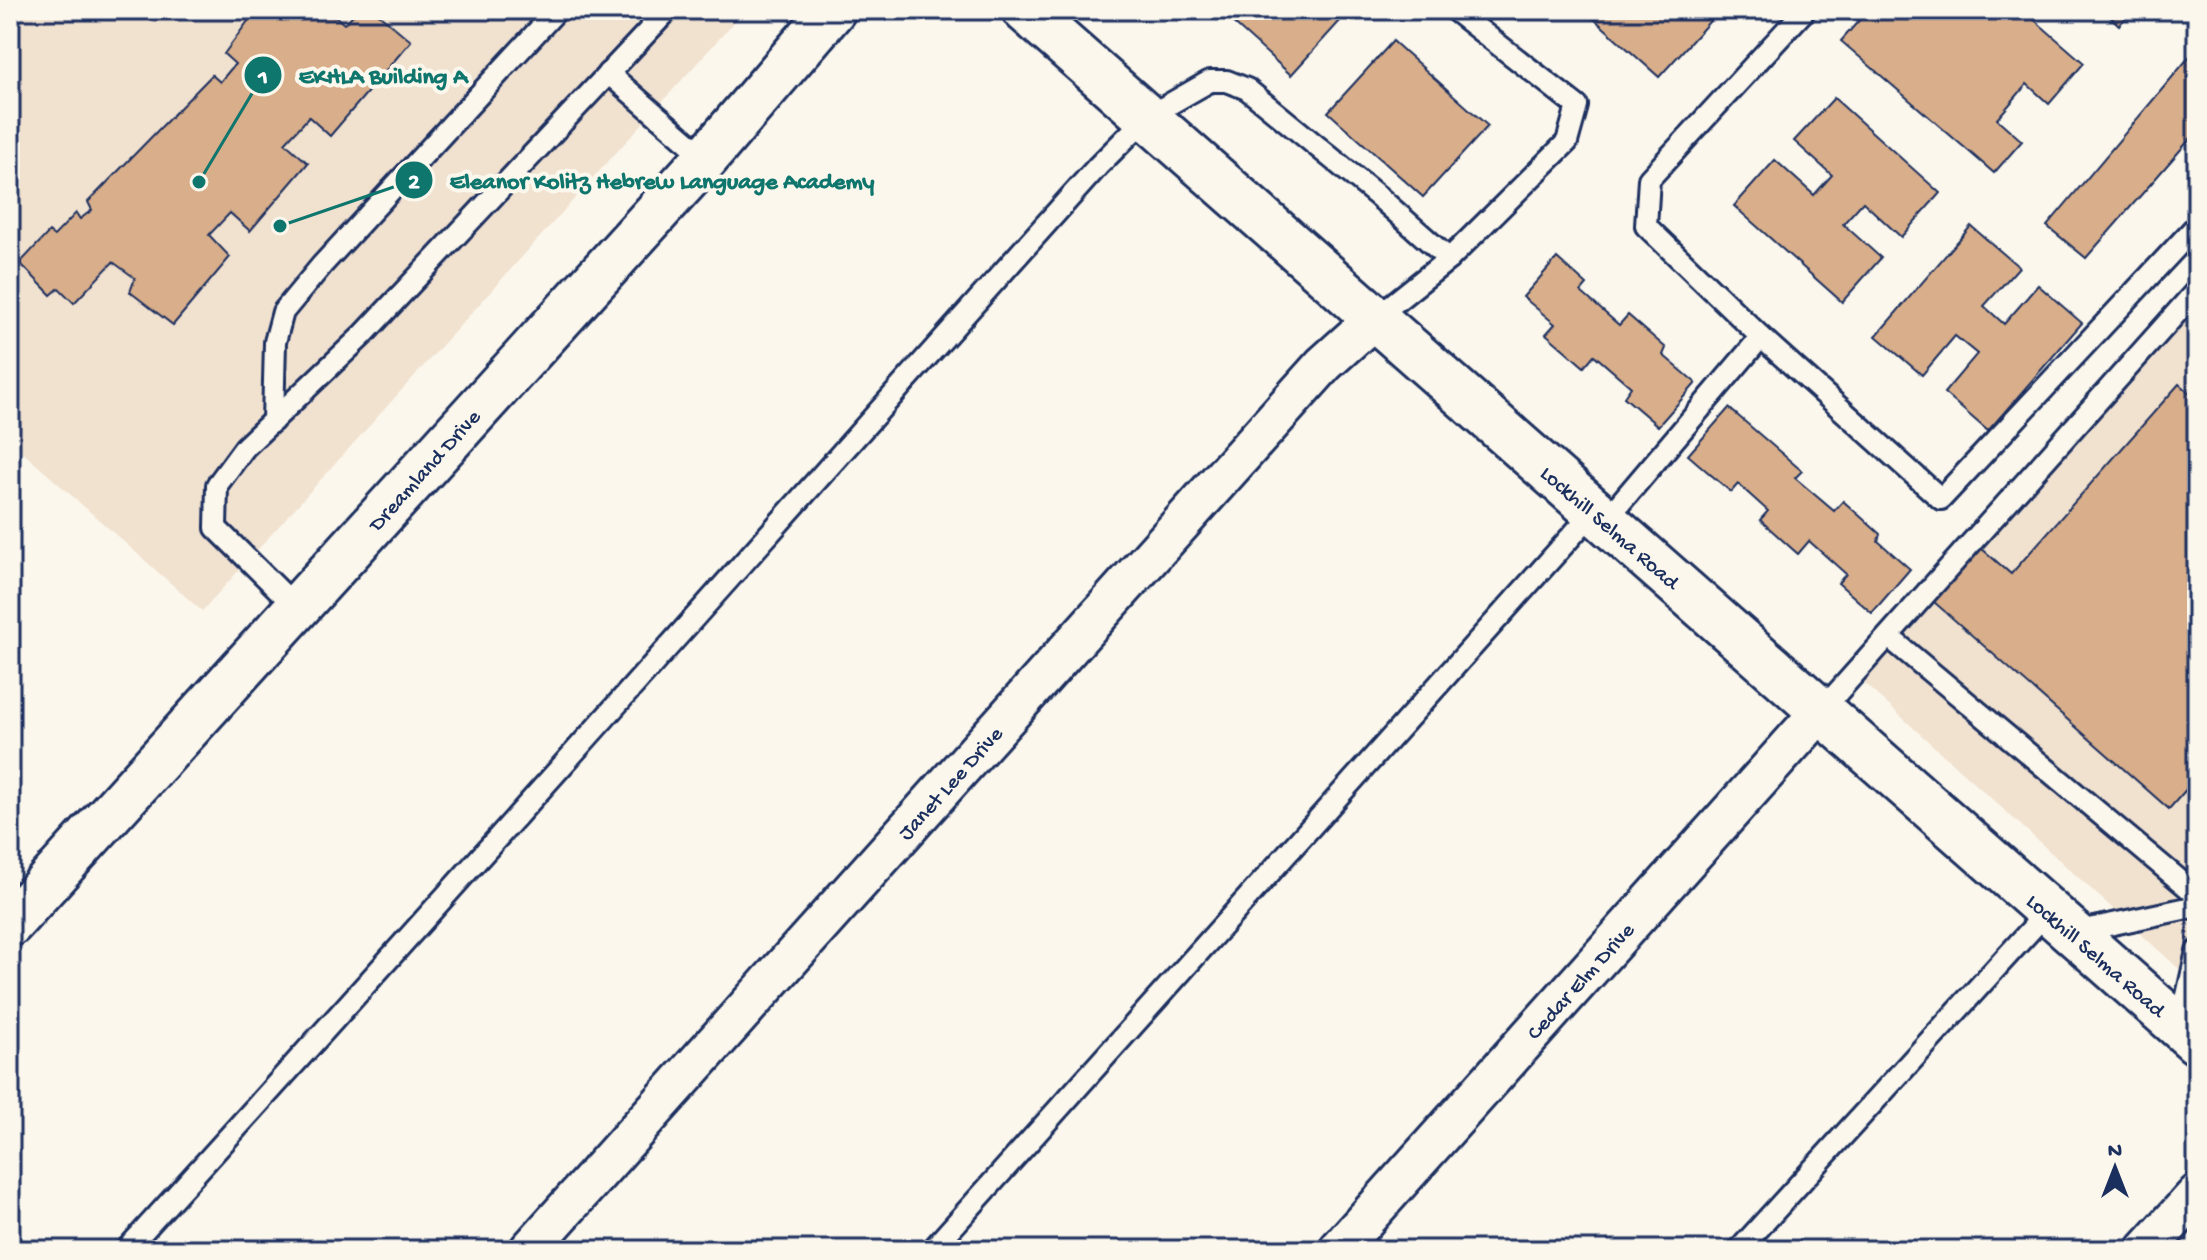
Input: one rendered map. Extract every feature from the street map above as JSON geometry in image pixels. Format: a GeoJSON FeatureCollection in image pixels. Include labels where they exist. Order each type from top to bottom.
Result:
{"type":"FeatureCollection","features":[{"type":"Feature","properties":{"kind":"main road","name":"Dreamland Drive"},"geometry":{"type":"LineString","coordinates":[[10,924],[706,158],[833,10]]}},
{"type":"Feature","properties":{"kind":"main road","name":"Lockhill Selma Road"},"geometry":{"type":"LineString","coordinates":[[1025,10],[2188,1035]]}},
{"type":"Feature","properties":{"kind":"street","name":"Janet Lee Drive"},"geometry":{"type":"LineString","coordinates":[[529,1250],[1324,364],[1374,319]]}},
{"type":"Feature","properties":{"kind":"street","name":"Cedar Elm Drive"},"geometry":{"type":"LineString","coordinates":[[1338,1250],[1821,711]]}},
{"type":"Feature","properties":{"kind":"street"},"geometry":{"type":"LineString","coordinates":[[2146,1250],[2197,1194]]}},
{"type":"Feature","properties":{"kind":"lane"},"geometry":{"type":"LineString","coordinates":[[273,421],[275,342],[283,312],[322,265],[557,10]]}},
{"type":"Feature","properties":{"kind":"lane"},"geometry":{"type":"LineString","coordinates":[[297,608],[216,528],[217,485],[245,447],[364,334],[668,10]]}},
{"type":"Feature","properties":{"kind":"lane"},"geometry":{"type":"LineString","coordinates":[[1374,319],[1449,259],[1567,142],[1577,106],[1454,10]]}},
{"type":"Feature","properties":{"kind":"lane"},"geometry":{"type":"LineString","coordinates":[[1805,10],[1649,179],[1646,226],[1761,337],[1941,499],[2197,225]]}},
{"type":"Feature","properties":{"kind":"lane"},"geometry":{"type":"LineString","coordinates":[[608,73],[706,158]]}},
{"type":"Feature","properties":{"kind":"lane"},"geometry":{"type":"LineString","coordinates":[[126,1250],[352,1002],[1098,166],[1147,117],[1210,81],[1227,81],[1247,89],[1449,259]]}},
{"type":"Feature","properties":{"kind":"lane"},"geometry":{"type":"LineString","coordinates":[[1821,711],[2197,290]]}},
{"type":"Feature","properties":{"kind":"lane"},"geometry":{"type":"LineString","coordinates":[[932,1250],[1761,337]]}},
{"type":"Feature","properties":{"kind":"lane"},"geometry":{"type":"LineString","coordinates":[[1889,637],[2197,895]]}},
{"type":"Feature","properties":{"kind":"lane"},"geometry":{"type":"LineString","coordinates":[[1739,1250],[2061,922],[2197,906]]}},
{"type":"Feature","properties":{"kind":"lane"},"geometry":{"type":"LineString","coordinates":[[2188,1035],[2197,951]]}},
{"type":"Feature","properties":{"kind":"shaded area"},"geometry":{"type":"Polygon","coordinates":[[[10,10],[745,10],[202,611],[10,441],[10,10]]]}},
{"type":"Feature","properties":{"kind":"shaded area"},"geometry":{"type":"Polygon","coordinates":[[[2197,271],[2197,985],[1853,673],[2197,271]]]}},
{"type":"Feature","properties":{"kind":"building"},"geometry":{"type":"Polygon","coordinates":[[[256,10],[328,10],[344,24],[358,10],[374,10],[411,41],[330,136],[309,117],[285,143],[308,163],[250,231],[230,213],[209,235],[230,257],[173,325],[130,292],[135,278],[113,262],[74,303],[59,288],[51,295],[20,263],[49,232],[54,236],[76,213],[80,219],[92,210],[88,202],[212,75],[220,82],[235,64],[224,54],[256,10]]]}},
{"type":"Feature","properties":{"kind":"building"},"geometry":{"type":"Polygon","coordinates":[[[1219,10],[1350,10],[1291,75],[1219,10]]]}},
{"type":"Feature","properties":{"kind":"building"},"geometry":{"type":"Polygon","coordinates":[[[1584,10],[1720,10],[1659,77],[1584,10]]]}},
{"type":"Feature","properties":{"kind":"building"},"geometry":{"type":"Polygon","coordinates":[[[1868,10],[1890,10],[1898,17],[1904,10],[2023,10],[2084,63],[2049,104],[2027,84],[1997,119],[2022,141],[1994,173],[1841,41],[1868,10]]]}},
{"type":"Feature","properties":{"kind":"building"},"geometry":{"type":"Polygon","coordinates":[[[2103,10],[2133,10],[2119,25],[2103,10]]]}},
{"type":"Feature","properties":{"kind":"building"},"geometry":{"type":"Polygon","coordinates":[[[1393,41],[1488,126],[1423,197],[1328,112],[1393,41]]]}},
{"type":"Feature","properties":{"kind":"building"},"geometry":{"type":"Polygon","coordinates":[[[2195,50],[2197,131],[2086,258],[2047,226],[2195,50]]]}},
{"type":"Feature","properties":{"kind":"building"},"geometry":{"type":"Polygon","coordinates":[[[1834,98],[1940,193],[1901,237],[1863,202],[1843,224],[1881,258],[1842,302],[1734,206],[1775,160],[1814,195],[1832,175],[1794,141],[1834,98]]]}},
{"type":"Feature","properties":{"kind":"building"},"geometry":{"type":"Polygon","coordinates":[[[1971,226],[2019,267],[1984,306],[2004,324],[2038,285],[2082,323],[1988,431],[1944,393],[1977,354],[1955,336],[1922,375],[1876,336],[1971,226]]]}},
{"type":"Feature","properties":{"kind":"building"},"geometry":{"type":"Polygon","coordinates":[[[1557,258],[1587,285],[1581,292],[1619,325],[1628,315],[1666,348],[1663,355],[1696,383],[1658,426],[1624,397],[1631,387],[1594,355],[1584,367],[1546,334],[1555,324],[1523,297],[1557,258]]]}},
{"type":"Feature","properties":{"kind":"building"},"geometry":{"type":"Polygon","coordinates":[[[2179,384],[2197,400],[2197,777],[2169,809],[1934,602],[1981,548],[2011,574],[2179,384]]]}},
{"type":"Feature","properties":{"kind":"building"},"geometry":{"type":"Polygon","coordinates":[[[1729,408],[1802,471],[1795,478],[1834,511],[1843,501],[1880,534],[1878,541],[1910,569],[1872,613],[1838,583],[1846,574],[1809,541],[1798,554],[1760,520],[1768,511],[1738,484],[1731,492],[1688,455],[1729,408]]]}},
{"type":"Feature","properties":{"kind":"place","name":"EKHLA Building A"},"geometry":{"type":"Point","coordinates":[199,182]}},
{"type":"Feature","properties":{"kind":"place","name":"Eleanor Kolitz Hebrew Language Academy"},"geometry":{"type":"Point","coordinates":[280,226]}}]}
